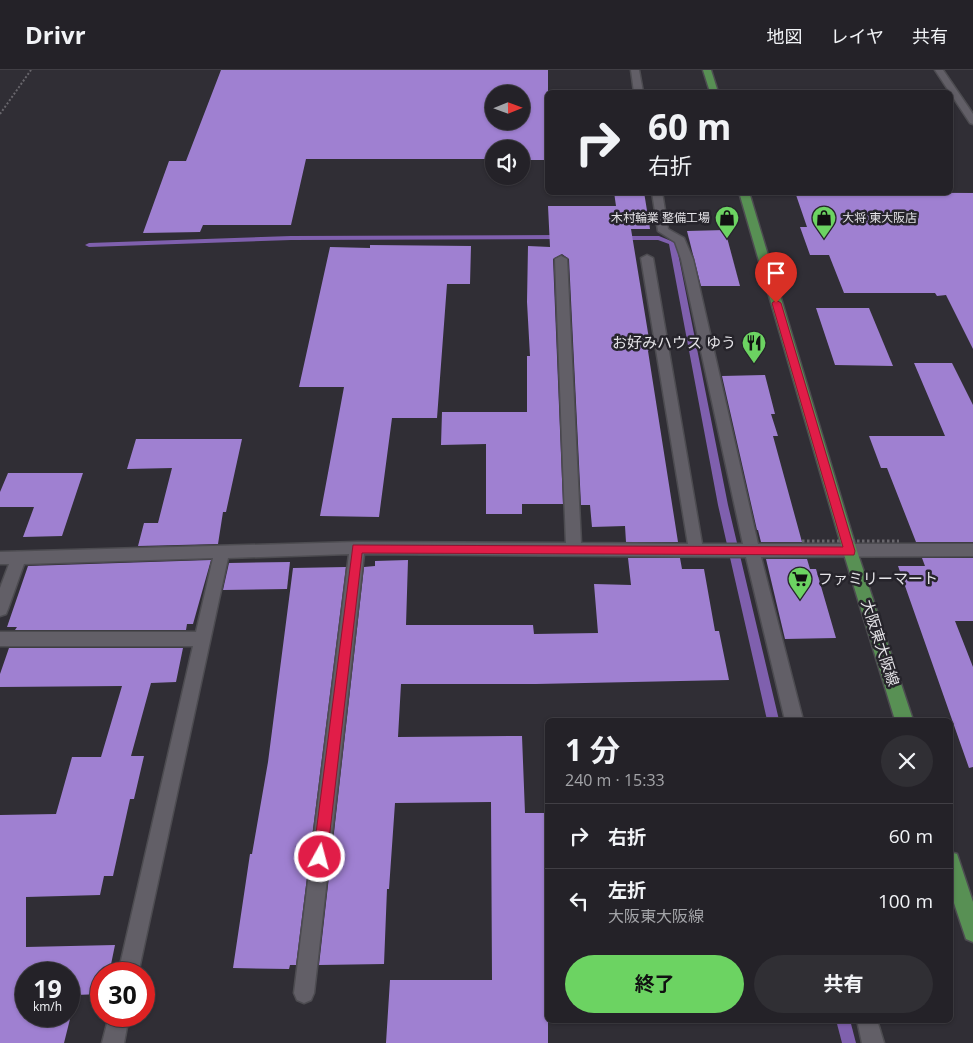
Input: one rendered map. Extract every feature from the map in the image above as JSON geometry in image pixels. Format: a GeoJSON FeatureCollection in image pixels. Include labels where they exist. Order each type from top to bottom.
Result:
{"type":"FeatureCollection","features":[{"type":"Feature","properties":{"kind":"main road"},"geometry":{"type":"LineString","coordinates":[[707,70],[713,90]]}},
{"type":"Feature","properties":{"kind":"main road","name":"大阪東大阪線"},"geometry":{"type":"LineString","coordinates":[[745,195],[850,551],[903,718]]}},
{"type":"Feature","properties":{"kind":"main road"},"geometry":{"type":"LineString","coordinates":[[953,870],[973,932]]}},
{"type":"Feature","properties":{"kind":"street"},"geometry":{"type":"LineString","coordinates":[[635,70],[639,90]]}},
{"type":"Feature","properties":{"kind":"street"},"geometry":{"type":"LineString","coordinates":[[939,70],[952,90]]}},
{"type":"Feature","properties":{"kind":"street"},"geometry":{"type":"LineString","coordinates":[[953,91],[973,121]]}},
{"type":"Feature","properties":{"kind":"street"},"geometry":{"type":"LineString","coordinates":[[657,195],[663,231],[680,240],[687,258],[752,551],[794,718]]}},
{"type":"Feature","properties":{"kind":"street"},"geometry":{"type":"LineString","coordinates":[[647,258],[696,550]]}},
{"type":"Feature","properties":{"kind":"street"},"geometry":{"type":"LineString","coordinates":[[561,259],[574,550]]}},
{"type":"Feature","properties":{"kind":"street"},"geometry":{"type":"LineString","coordinates":[[0,558],[356,548],[752,551],[973,550]]}},
{"type":"Feature","properties":{"kind":"street"},"geometry":{"type":"LineString","coordinates":[[304,993],[356,548]]}},
{"type":"Feature","properties":{"kind":"street"},"geometry":{"type":"LineString","coordinates":[[131,962],[222,552]]}},
{"type":"Feature","properties":{"kind":"street"},"geometry":{"type":"LineString","coordinates":[[0,609],[19,558]]}},
{"type":"Feature","properties":{"kind":"street"},"geometry":{"type":"LineString","coordinates":[[0,639],[203,639]]}},
{"type":"Feature","properties":{"kind":"street"},"geometry":{"type":"LineString","coordinates":[[869,1023],[873,1043]]}},
{"type":"Feature","properties":{"kind":"street"},"geometry":{"type":"LineString","coordinates":[[113,1043],[116,1027]]}},
{"type":"Feature","properties":{"kind":"path"},"geometry":{"type":"LineString","coordinates":[[0,114],[31,70]]}},
{"type":"Feature","properties":{"kind":"path"},"geometry":{"type":"LineString","coordinates":[[802,541],[899,541]]}},
{"type":"Feature","properties":{"kind":"building"},"geometry":{"type":"Polygon","coordinates":[[[221,70],[548,70],[548,90],[545,90],[545,160],[530,160],[530,140],[485,140],[485,159],[306,159],[291,225],[203,225],[200,232],[143,233],[169,161],[186,161],[221,70]]]}},
{"type":"Feature","properties":{"kind":"building"},"geometry":{"type":"Polygon","coordinates":[[[953,193],[973,193],[973,349],[946,295],[937,296],[935,293],[844,293],[829,255],[810,255],[800,227],[807,227],[796,195],[953,195],[953,193]]]}},
{"type":"Feature","properties":{"kind":"building"},"geometry":{"type":"Polygon","coordinates":[[[614,195],[644,195],[650,229],[631,229],[651,351],[648,351],[678,542],[626,542],[625,526],[592,527],[590,505],[581,505],[569,259],[562,254],[553,259],[563,504],[522,504],[522,514],[486,514],[486,444],[441,445],[442,412],[527,412],[527,356],[530,356],[527,302],[528,246],[550,247],[548,206],[616,206],[614,195]]]}},
{"type":"Feature","properties":{"kind":"building"},"geometry":{"type":"Polygon","coordinates":[[[725,230],[740,286],[701,286],[687,231],[725,230]]]}},
{"type":"Feature","properties":{"kind":"building"},"geometry":{"type":"Polygon","coordinates":[[[370,245],[471,246],[470,284],[447,284],[437,418],[392,418],[379,517],[320,516],[344,387],[299,387],[330,247],[370,248],[370,245]]]}},
{"type":"Feature","properties":{"kind":"building"},"geometry":{"type":"Polygon","coordinates":[[[816,308],[869,308],[893,366],[835,365],[816,308]]]}},
{"type":"Feature","properties":{"kind":"building"},"geometry":{"type":"Polygon","coordinates":[[[914,363],[952,363],[973,405],[973,542],[916,542],[887,468],[881,468],[869,436],[945,436],[914,363]]]}},
{"type":"Feature","properties":{"kind":"building"},"geometry":{"type":"Polygon","coordinates":[[[765,375],[775,414],[771,414],[778,436],[773,436],[802,542],[761,542],[722,376],[765,375]]]}},
{"type":"Feature","properties":{"kind":"building"},"geometry":{"type":"Polygon","coordinates":[[[136,439],[242,439],[226,512],[223,512],[218,544],[138,546],[144,523],[158,523],[172,468],[127,469],[136,439]]]}},
{"type":"Feature","properties":{"kind":"building"},"geometry":{"type":"Polygon","coordinates":[[[8,473],[83,473],[62,536],[23,537],[34,507],[0,507],[0,492],[8,473]]]}},
{"type":"Feature","properties":{"kind":"building"},"geometry":{"type":"Polygon","coordinates":[[[628,558],[680,558],[682,569],[704,569],[715,631],[719,631],[729,680],[536,684],[401,684],[398,737],[522,736],[525,813],[545,813],[545,1023],[548,1023],[548,1043],[386,1043],[390,980],[492,980],[491,802],[395,803],[389,889],[387,889],[384,964],[319,965],[364,567],[375,566],[375,561],[408,560],[406,625],[533,625],[534,634],[598,633],[594,584],[631,585],[628,558]]]}},
{"type":"Feature","properties":{"kind":"building"},"geometry":{"type":"Polygon","coordinates":[[[922,558],[973,558],[973,621],[955,621],[973,667],[973,767],[969,768],[898,566],[925,566],[922,558]]]}},
{"type":"Feature","properties":{"kind":"building"},"geometry":{"type":"Polygon","coordinates":[[[766,559],[807,559],[810,569],[816,569],[836,638],[785,639],[766,559]]]}},
{"type":"Feature","properties":{"kind":"building"},"geometry":{"type":"Polygon","coordinates":[[[211,560],[193,624],[187,624],[186,630],[15,630],[17,627],[7,627],[28,566],[211,560]]]}},
{"type":"Feature","properties":{"kind":"building"},"geometry":{"type":"Polygon","coordinates":[[[290,562],[287,589],[223,590],[229,563],[290,562]]]}},
{"type":"Feature","properties":{"kind":"building"},"geometry":{"type":"Polygon","coordinates":[[[346,567],[296,965],[290,965],[289,969],[233,968],[250,854],[252,854],[268,762],[293,568],[346,567]]]}},
{"type":"Feature","properties":{"kind":"building"},"geometry":{"type":"Polygon","coordinates":[[[9,648],[183,648],[176,682],[151,683],[131,756],[144,756],[134,799],[130,799],[113,876],[104,876],[100,895],[26,897],[26,947],[115,945],[111,962],[90,962],[90,994],[80,995],[80,962],[15,962],[15,1027],[68,1027],[64,1043],[0,1043],[0,815],[56,814],[72,757],[101,757],[122,686],[0,687],[0,674],[9,648]]]}},
{"type":"Feature","properties":{"kind":"waterway"},"geometry":{"type":"LineString","coordinates":[[89,245],[291,238],[563,237]]}},
{"type":"Feature","properties":{"kind":"waterway"},"geometry":{"type":"LineString","coordinates":[[620,238],[659,238],[672,243],[723,505],[773,718]]}},
{"type":"Feature","properties":{"kind":"waterway"},"geometry":{"type":"LineString","coordinates":[[844,1023],[849,1043]]}},
{"type":"Feature","properties":{"kind":"place","name":"木村輪業 整備工場"},"geometry":{"type":"Point","coordinates":[727,239]}},
{"type":"Feature","properties":{"kind":"place","name":"大将 東大阪店"},"geometry":{"type":"Point","coordinates":[824,239]}},
{"type":"Feature","properties":{"kind":"place","name":"お好みハウス ゆう"},"geometry":{"type":"Point","coordinates":[754,364]}},
{"type":"Feature","properties":{"kind":"place","name":"ファミリーマート"},"geometry":{"type":"Point","coordinates":[800,600]}},
{"type":"Feature","properties":{"kind":"route"},"geometry":{"type":"LineString","coordinates":[[320,857],[356,548],[850,551],[776,303]]}}]}
